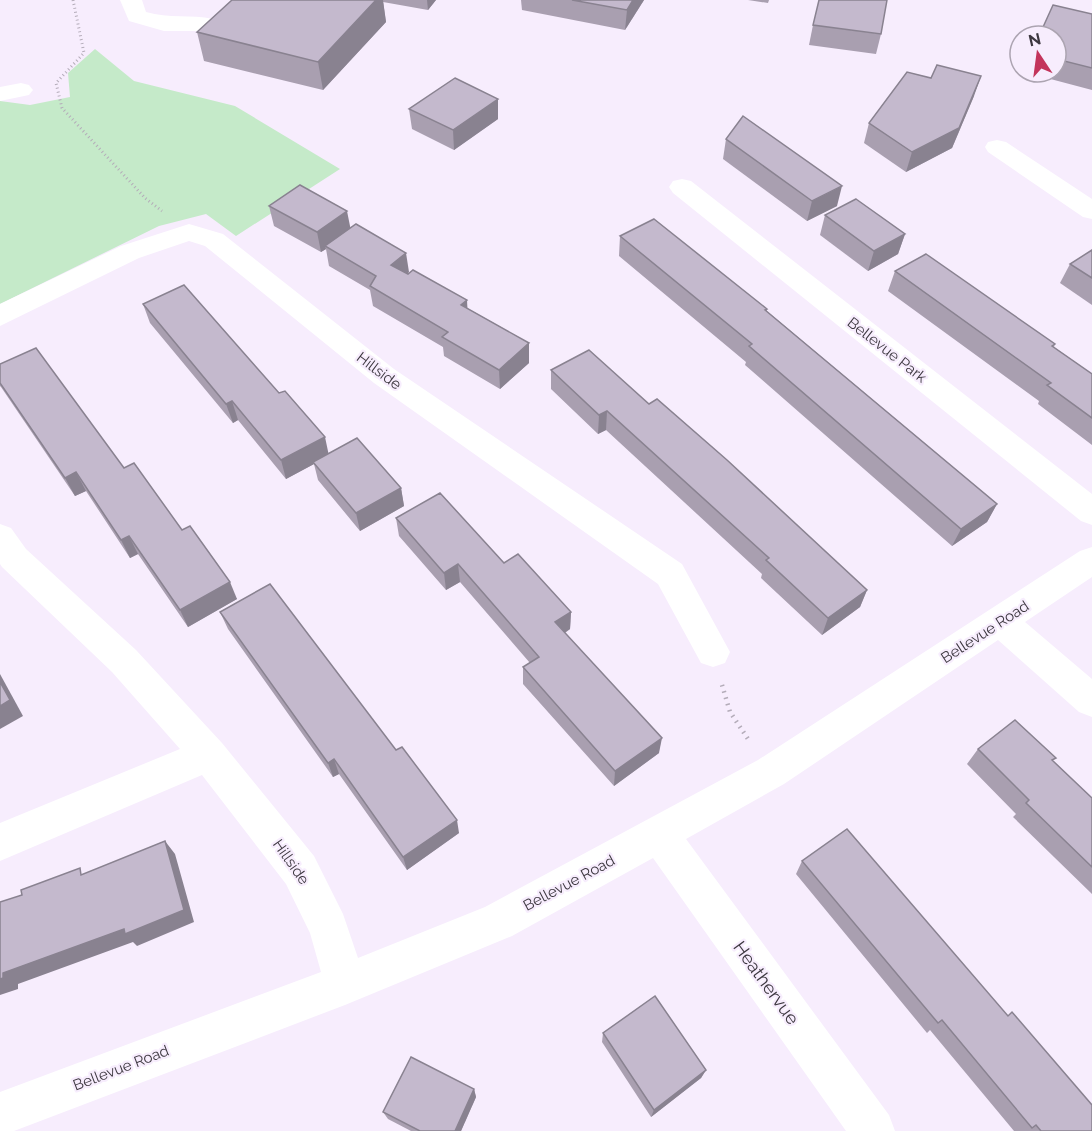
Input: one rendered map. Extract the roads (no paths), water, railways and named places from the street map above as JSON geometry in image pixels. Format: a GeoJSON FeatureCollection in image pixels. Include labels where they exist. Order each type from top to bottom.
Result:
{"type":"FeatureCollection","features":[{"type":"Feature","properties":{"kind":"street"},"geometry":{"type":"LineString","coordinates":[[131,0],[137,16],[164,24],[205,24]]}},
{"type":"Feature","properties":{"kind":"street"},"geometry":{"type":"LineString","coordinates":[[997,147],[1092,211]]}},
{"type":"Feature","properties":{"kind":"street","name":"Bellevue Park"},"geometry":{"type":"LineString","coordinates":[[682,187],[1092,512]]}},
{"type":"Feature","properties":{"kind":"street","name":"Hillside"},"geometry":{"type":"LineString","coordinates":[[0,316],[130,252],[189,232],[214,240],[384,376],[670,574],[713,652]]}},
{"type":"Feature","properties":{"kind":"street","name":"Hillside"},"geometry":{"type":"LineString","coordinates":[[0,537],[14,558],[124,661],[209,755],[300,870],[329,928],[345,984]]}},
{"type":"Feature","properties":{"kind":"street","name":"Bellevue Road"},"geometry":{"type":"LineString","coordinates":[[0,1114],[345,984],[498,922],[771,772],[1092,560]]}},
{"type":"Feature","properties":{"kind":"street"},"geometry":{"type":"LineString","coordinates":[[1001,622],[1092,701]]}},
{"type":"Feature","properties":{"kind":"street"},"geometry":{"type":"LineString","coordinates":[[0,842],[209,755]]}},
{"type":"Feature","properties":{"kind":"street","name":"Heathervue"},"geometry":{"type":"LineString","coordinates":[[660,834],[873,1131]]}}]}
